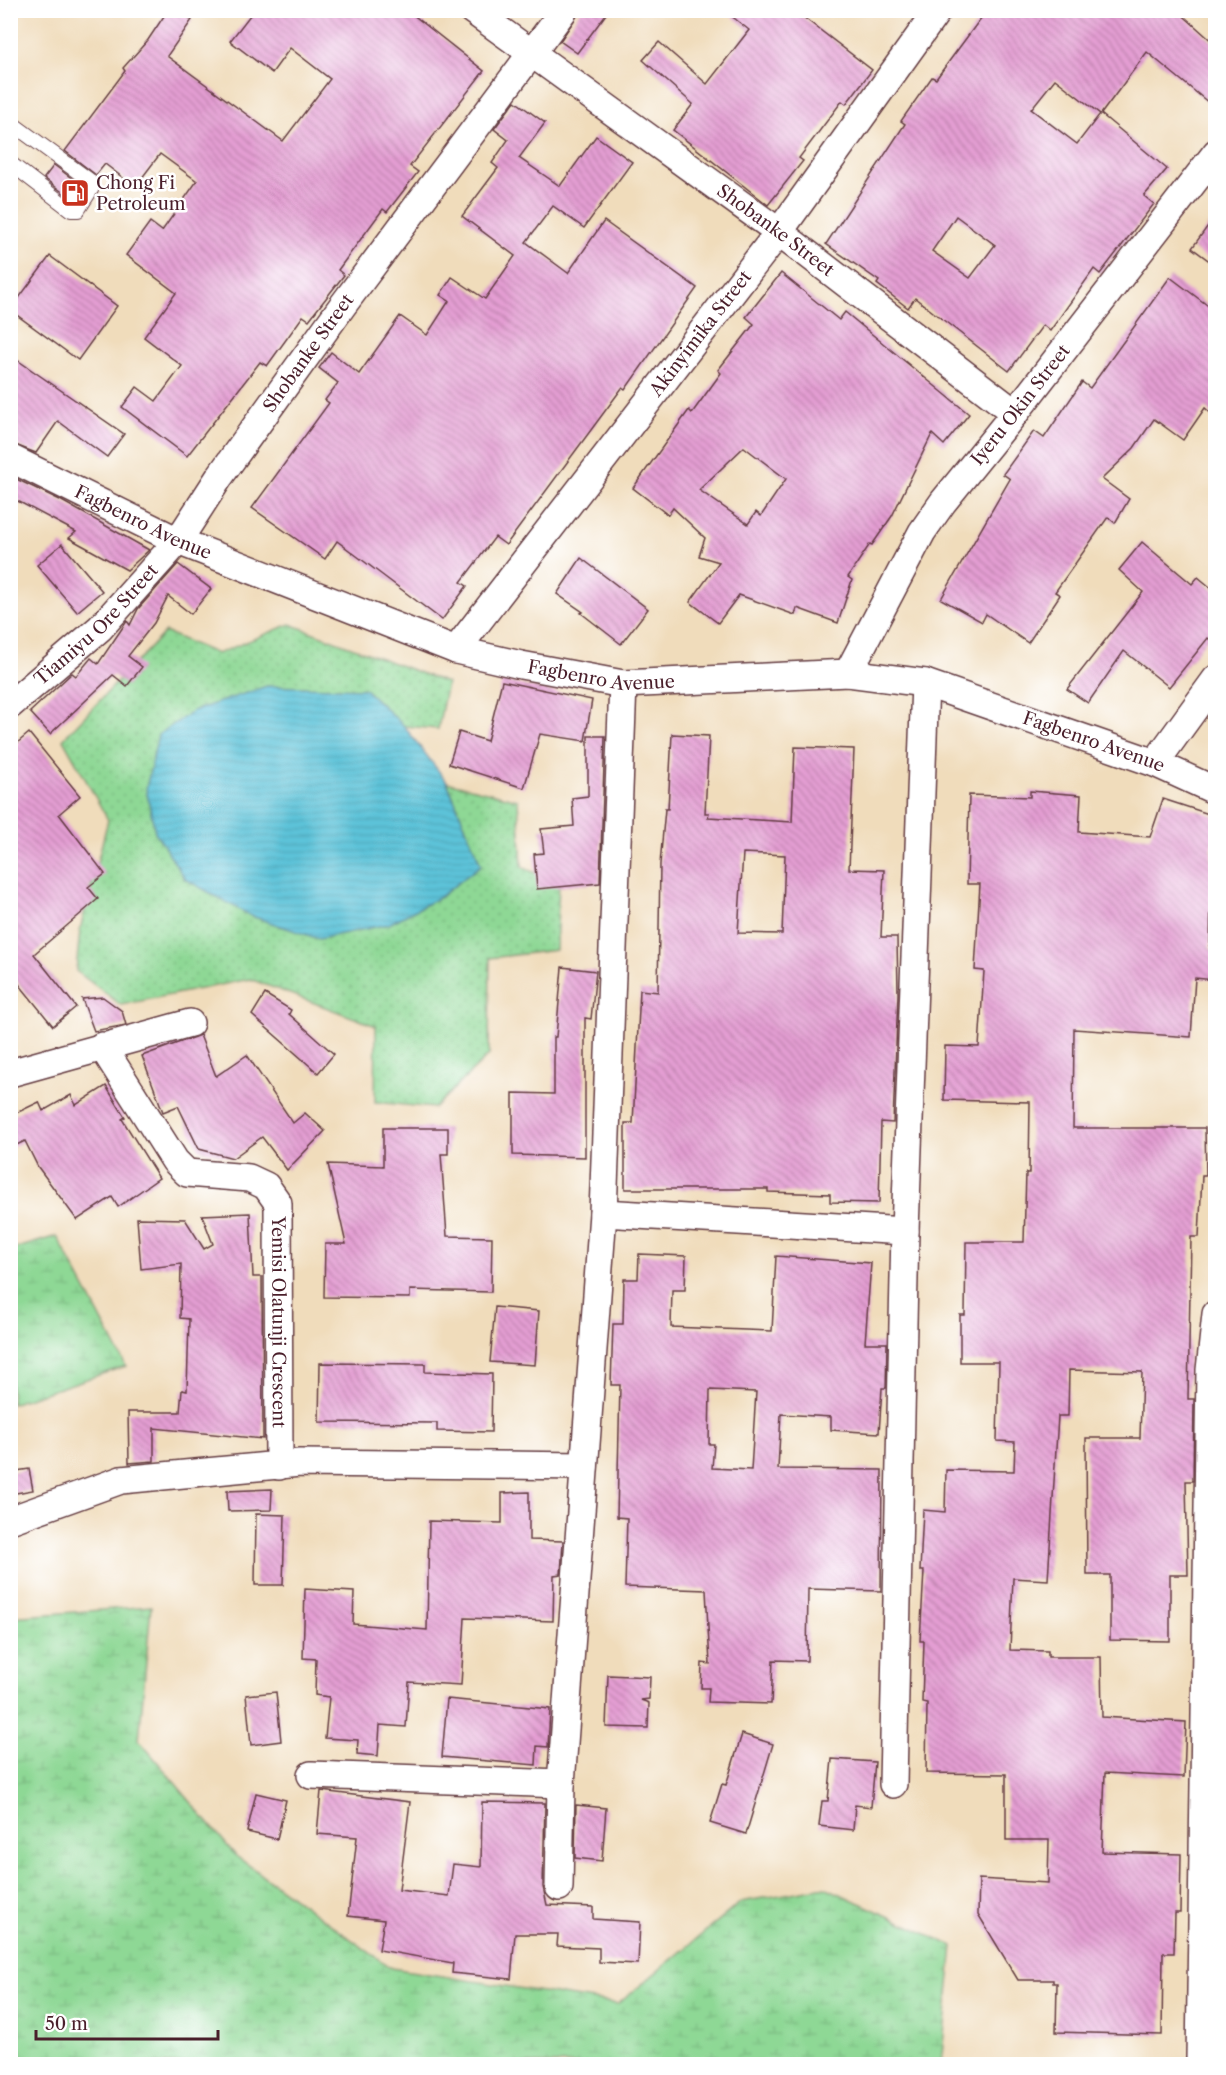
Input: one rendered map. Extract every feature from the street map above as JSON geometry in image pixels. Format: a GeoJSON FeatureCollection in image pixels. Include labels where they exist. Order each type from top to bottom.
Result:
{"type":"FeatureCollection","features":[{"type":"Feature","properties":{"kind":"street","name":"Shobanke Street"},"geometry":{"type":"LineString","coordinates":[[472,10],[530,55],[779,232],[1015,413]]}},
{"type":"Feature","properties":{"kind":"street","name":"Shobanke Street"},"geometry":{"type":"LineString","coordinates":[[178,540],[220,476],[309,353],[564,10]]}},
{"type":"Feature","properties":{"kind":"street","name":"Akinyimika Street"},"geometry":{"type":"LineString","coordinates":[[456,650],[779,232],[938,10]]}},
{"type":"Feature","properties":{"kind":"street","name":"Iyeru Okin Street"},"geometry":{"type":"LineString","coordinates":[[848,673],[922,532],[1215,153]]}},
{"type":"Feature","properties":{"kind":"street","name":"Fagbenro Avenue"},"geometry":{"type":"LineString","coordinates":[[10,458],[178,540],[456,650],[521,665],[624,684],[848,673],[925,683],[1155,762],[1215,791]]}},
{"type":"Feature","properties":{"kind":"street","name":"Tiamiyu Ore Street"},"geometry":{"type":"LineString","coordinates":[[10,705],[100,628],[178,540]]}},
{"type":"Feature","properties":{"kind":"street"},"geometry":{"type":"LineString","coordinates":[[1155,762],[1215,679]]}},
{"type":"Feature","properties":{"kind":"street"},"geometry":{"type":"LineString","coordinates":[[893,1784],[905,1231],[925,683]]}},
{"type":"Feature","properties":{"kind":"street"},"geometry":{"type":"LineString","coordinates":[[559,1887],[561,1784],[603,1213],[624,684]]}},
{"type":"Feature","properties":{"kind":"street"},"geometry":{"type":"LineString","coordinates":[[10,1073],[190,1023]]}},
{"type":"Feature","properties":{"kind":"street","name":"Yemisi Olatunji Crescent"},"geometry":{"type":"LineString","coordinates":[[102,1046],[175,1161],[188,1173],[249,1178],[266,1186],[278,1203],[279,1466]]}},
{"type":"Feature","properties":{"kind":"street"},"geometry":{"type":"LineString","coordinates":[[603,1213],[905,1231]]}},
{"type":"Feature","properties":{"kind":"street"},"geometry":{"type":"LineString","coordinates":[[1200,2060],[1215,1314]]}},
{"type":"Feature","properties":{"kind":"street"},"geometry":{"type":"LineString","coordinates":[[10,1520],[121,1480],[300,1463],[584,1466]]}},
{"type":"Feature","properties":{"kind":"street"},"geometry":{"type":"LineString","coordinates":[[311,1775],[561,1784]]}},
{"type":"Feature","properties":{"kind":"lane"},"geometry":{"type":"LineString","coordinates":[[10,122],[89,180],[92,188],[78,210],[71,210],[10,162]]}},
{"type":"Feature","properties":{"kind":"green space"},"geometry":{"type":"Polygon","coordinates":[[[290,624],[447,683],[438,729],[404,726],[365,689],[481,865],[447,782],[518,800],[522,867],[559,884],[556,950],[490,958],[489,1055],[434,1108],[375,1102],[376,1026],[250,979],[121,1005],[76,971],[80,930],[108,820],[63,739],[165,632],[217,654],[290,624]]]}},
{"type":"Feature","properties":{"kind":"green space"},"geometry":{"type":"Polygon","coordinates":[[[57,1236],[126,1366],[11,1404],[11,1250],[57,1236]]]}},
{"type":"Feature","properties":{"kind":"green space"},"geometry":{"type":"Polygon","coordinates":[[[151,1606],[139,1740],[236,1856],[391,1968],[618,2004],[741,1902],[825,1887],[953,1946],[941,2064],[20,2064],[11,2062],[11,1617],[151,1606]]]}},
{"type":"Feature","properties":{"kind":"water"},"geometry":{"type":"Polygon","coordinates":[[[267,686],[365,689],[404,726],[447,782],[481,865],[440,897],[389,924],[319,939],[251,916],[185,879],[155,832],[146,789],[158,735],[193,711],[267,686]]]}},
{"type":"Feature","properties":{"kind":"building"},"geometry":{"type":"Polygon","coordinates":[[[168,10],[179,10],[192,20],[167,56],[283,141],[330,79],[290,48],[272,73],[230,41],[254,10],[407,10],[484,71],[410,166],[418,172],[387,212],[383,209],[338,270],[344,275],[309,320],[303,316],[267,366],[260,362],[187,456],[122,407],[137,387],[156,401],[182,366],[144,337],[176,293],[126,255],[150,222],[162,231],[197,181],[160,154],[135,187],[105,164],[96,175],[65,151],[125,71],[123,68],[148,40],[168,10]]]}},
{"type":"Feature","properties":{"kind":"building"},"geometry":{"type":"Polygon","coordinates":[[[581,10],[609,10],[577,53],[560,41],[581,10]]]}},
{"type":"Feature","properties":{"kind":"building"},"geometry":{"type":"Polygon","coordinates":[[[724,10],[794,10],[872,70],[846,104],[842,101],[799,158],[803,161],[768,205],[673,130],[693,104],[643,60],[659,42],[707,84],[749,30],[724,10]]]}},
{"type":"Feature","properties":{"kind":"building"},"geometry":{"type":"Polygon","coordinates":[[[987,10],[1177,10],[1215,44],[1215,108],[1147,52],[1101,114],[1167,169],[1144,196],[1154,204],[1100,274],[1094,269],[1050,331],[1043,325],[1009,371],[915,298],[908,308],[877,284],[879,281],[826,244],[905,124],[901,121],[932,77],[936,79],[987,10]],[[1055,79],[1031,109],[1077,144],[1100,114],[1055,79]],[[956,216],[932,251],[970,278],[995,245],[956,216]]]}},
{"type":"Feature","properties":{"kind":"building"},"geometry":{"type":"Polygon","coordinates":[[[515,101],[545,123],[519,158],[560,186],[596,136],[632,162],[584,228],[553,206],[526,242],[568,273],[604,221],[697,288],[625,390],[622,388],[506,545],[495,537],[461,582],[467,586],[442,620],[337,541],[325,559],[252,508],[329,403],[325,400],[338,383],[319,368],[331,352],[359,374],[400,316],[427,335],[449,301],[440,295],[452,277],[485,299],[515,256],[462,216],[498,168],[492,163],[508,140],[494,129],[515,101]]]}},
{"type":"Feature","properties":{"kind":"building"},"geometry":{"type":"Polygon","coordinates":[[[54,165],[82,186],[73,200],[44,178],[54,165]]]}},
{"type":"Feature","properties":{"kind":"building"},"geometry":{"type":"Polygon","coordinates":[[[1215,216],[1215,265],[1192,248],[1215,216]]]}},
{"type":"Feature","properties":{"kind":"building"},"geometry":{"type":"Polygon","coordinates":[[[50,256],[117,306],[78,360],[10,310],[50,256]]]}},
{"type":"Feature","properties":{"kind":"building"},"geometry":{"type":"Polygon","coordinates":[[[781,273],[839,320],[845,312],[969,414],[944,445],[932,434],[892,516],[848,577],[852,580],[838,623],[797,608],[795,615],[739,595],[718,623],[690,602],[719,562],[699,556],[705,538],[673,508],[668,515],[633,488],[689,410],[692,413],[721,373],[718,370],[754,324],[746,317],[781,273]],[[744,447],[699,490],[748,524],[756,512],[761,516],[786,479],[744,447]]]}},
{"type":"Feature","properties":{"kind":"building"},"geometry":{"type":"Polygon","coordinates":[[[1170,277],[1215,311],[1215,417],[1205,408],[1183,440],[1154,419],[1134,448],[1102,479],[1129,499],[1115,523],[1108,517],[1055,592],[1060,595],[1028,643],[986,614],[982,622],[941,599],[1010,479],[1003,474],[1034,431],[1044,438],[1082,382],[1090,388],[1170,277]]]}},
{"type":"Feature","properties":{"kind":"building"},"geometry":{"type":"Polygon","coordinates":[[[10,355],[124,434],[107,457],[58,421],[36,453],[10,443],[10,355]]]}},
{"type":"Feature","properties":{"kind":"building"},"geometry":{"type":"Polygon","coordinates":[[[10,476],[60,500],[149,550],[127,570],[69,538],[76,532],[10,497],[10,476]]]}},
{"type":"Feature","properties":{"kind":"building"},"geometry":{"type":"Polygon","coordinates":[[[1142,542],[1192,584],[1198,577],[1215,591],[1215,644],[1208,638],[1169,687],[1124,651],[1088,703],[1067,689],[1143,592],[1119,570],[1142,542]]]}},
{"type":"Feature","properties":{"kind":"building"},"geometry":{"type":"Polygon","coordinates":[[[62,544],[102,591],[77,612],[37,565],[62,544]]]}},
{"type":"Feature","properties":{"kind":"building"},"geometry":{"type":"Polygon","coordinates":[[[581,558],[648,609],[621,644],[581,613],[583,612],[557,594],[581,558]]]}},
{"type":"Feature","properties":{"kind":"building"},"geometry":{"type":"Polygon","coordinates":[[[178,564],[211,589],[191,614],[168,596],[154,623],[128,656],[142,667],[127,686],[113,675],[50,734],[30,712],[72,673],[76,676],[91,658],[98,664],[127,621],[130,625],[138,609],[178,564]]]}},
{"type":"Feature","properties":{"kind":"building"},"geometry":{"type":"Polygon","coordinates":[[[502,681],[592,700],[585,741],[540,734],[524,788],[449,764],[459,732],[487,741],[502,681]]]}},
{"type":"Feature","properties":{"kind":"building"},"geometry":{"type":"Polygon","coordinates":[[[29,733],[80,796],[59,814],[105,874],[88,887],[98,899],[34,954],[76,1007],[53,1026],[10,973],[10,749],[29,733]]]}},
{"type":"Feature","properties":{"kind":"building"},"geometry":{"type":"Polygon","coordinates":[[[672,734],[709,736],[705,813],[709,813],[708,817],[792,822],[795,747],[854,749],[849,869],[884,870],[881,937],[897,937],[898,994],[893,1123],[881,1122],[879,1203],[830,1202],[830,1194],[768,1192],[768,1189],[625,1189],[625,1123],[633,1123],[640,990],[658,992],[660,864],[665,809],[668,809],[672,734]],[[743,853],[738,933],[782,934],[785,855],[743,853]]]}},
{"type":"Feature","properties":{"kind":"building"},"geometry":{"type":"Polygon","coordinates":[[[588,736],[605,736],[600,883],[537,889],[534,854],[544,853],[541,829],[574,826],[572,798],[588,796],[588,736]]]}},
{"type":"Feature","properties":{"kind":"building"},"geometry":{"type":"Polygon","coordinates":[[[1030,791],[1081,795],[1079,832],[1150,837],[1163,799],[1215,816],[1215,843],[1212,842],[1210,949],[1215,949],[1215,980],[1195,978],[1191,1037],[1074,1029],[1073,1128],[1205,1128],[1206,1175],[1202,1175],[1199,1237],[1191,1237],[1188,1399],[1194,1399],[1193,1481],[1186,1481],[1188,1575],[1170,1575],[1170,1641],[1110,1640],[1110,1575],[1087,1575],[1086,1438],[1140,1438],[1142,1372],[1069,1370],[1068,1416],[1058,1416],[1048,1580],[1013,1578],[1010,1650],[1048,1651],[1048,1657],[1101,1657],[1102,1717],[1186,1722],[1184,1777],[1105,1773],[1102,1852],[1181,1854],[1180,1913],[1175,1913],[1174,1953],[1163,1953],[1162,2035],[1056,2032],[1057,1983],[1053,1983],[1053,1980],[1018,1980],[978,1914],[979,1879],[1048,1883],[1049,1840],[1006,1840],[1006,1774],[926,1773],[927,1703],[922,1702],[924,1641],[920,1641],[924,1571],[920,1571],[923,1510],[945,1512],[946,1470],[1014,1471],[1015,1442],[997,1441],[999,1362],[960,1362],[960,1315],[965,1315],[966,1242],[1024,1242],[1026,1173],[1029,1173],[1030,1102],[944,1100],[945,1046],[979,1047],[984,971],[975,970],[980,884],[967,884],[969,795],[1030,797],[1030,791]]]}},
{"type":"Feature","properties":{"kind":"building"},"geometry":{"type":"Polygon","coordinates":[[[562,967],[596,971],[591,1019],[585,1018],[585,1157],[513,1155],[513,1093],[554,1094],[554,1037],[556,1037],[562,967]]]}},
{"type":"Feature","properties":{"kind":"building"},"geometry":{"type":"Polygon","coordinates":[[[265,994],[291,1010],[289,1014],[334,1054],[318,1073],[252,1015],[265,994]]]}},
{"type":"Feature","properties":{"kind":"building"},"geometry":{"type":"Polygon","coordinates":[[[103,997],[122,1011],[126,1025],[94,1031],[82,999],[103,997]]]}},
{"type":"Feature","properties":{"kind":"building"},"geometry":{"type":"Polygon","coordinates":[[[200,1035],[216,1076],[247,1055],[293,1123],[305,1113],[325,1131],[287,1170],[262,1137],[233,1158],[199,1149],[178,1106],[163,1112],[142,1056],[200,1035]]]}},
{"type":"Feature","properties":{"kind":"building"},"geometry":{"type":"Polygon","coordinates":[[[106,1086],[125,1117],[122,1119],[159,1178],[118,1207],[112,1197],[77,1220],[38,1167],[25,1141],[10,1148],[10,1116],[39,1102],[43,1111],[71,1095],[76,1105],[106,1086]]]}},
{"type":"Feature","properties":{"kind":"building"},"geometry":{"type":"Polygon","coordinates":[[[383,1128],[448,1128],[448,1154],[441,1154],[447,1236],[492,1237],[491,1292],[410,1290],[410,1298],[324,1297],[325,1244],[346,1244],[328,1164],[383,1166],[383,1128]]]}},
{"type":"Feature","properties":{"kind":"building"},"geometry":{"type":"Polygon","coordinates":[[[250,1213],[253,1277],[262,1277],[263,1439],[154,1428],[154,1461],[129,1463],[128,1412],[180,1412],[182,1390],[187,1391],[189,1319],[180,1318],[181,1264],[141,1269],[137,1218],[185,1219],[204,1249],[213,1244],[202,1215],[250,1213]]]}},
{"type":"Feature","properties":{"kind":"building"},"geometry":{"type":"Polygon","coordinates":[[[639,1254],[686,1256],[685,1290],[672,1290],[671,1327],[772,1331],[776,1256],[871,1263],[865,1343],[887,1343],[886,1388],[882,1388],[879,1433],[831,1430],[831,1417],[781,1414],[778,1469],[882,1470],[881,1591],[808,1589],[807,1661],[773,1660],[771,1704],[708,1702],[709,1688],[701,1688],[702,1663],[710,1664],[706,1590],[625,1587],[627,1518],[617,1517],[620,1385],[611,1385],[613,1324],[623,1324],[624,1279],[638,1279],[639,1254]],[[710,1390],[709,1444],[714,1444],[712,1468],[751,1470],[756,1392],[710,1390]]]}},
{"type":"Feature","properties":{"kind":"building"},"geometry":{"type":"Polygon","coordinates":[[[495,1307],[539,1311],[535,1365],[490,1362],[495,1307]]]}},
{"type":"Feature","properties":{"kind":"building"},"geometry":{"type":"Polygon","coordinates":[[[320,1363],[425,1364],[425,1372],[492,1374],[491,1432],[437,1431],[437,1423],[319,1422],[320,1363]]]}},
{"type":"Feature","properties":{"kind":"building"},"geometry":{"type":"Polygon","coordinates":[[[29,1469],[33,1490],[10,1494],[10,1472],[29,1469]]]}},
{"type":"Feature","properties":{"kind":"building"},"geometry":{"type":"Polygon","coordinates":[[[272,1489],[271,1510],[228,1511],[227,1491],[272,1489]]]}},
{"type":"Feature","properties":{"kind":"building"},"geometry":{"type":"Polygon","coordinates":[[[529,1492],[529,1540],[563,1541],[561,1574],[554,1575],[553,1621],[465,1618],[461,1685],[409,1682],[406,1727],[380,1725],[378,1756],[357,1754],[358,1740],[325,1738],[329,1697],[315,1695],[316,1659],[303,1658],[305,1589],[354,1592],[353,1624],[427,1630],[429,1521],[502,1523],[502,1493],[529,1492]]]}},
{"type":"Feature","properties":{"kind":"building"},"geometry":{"type":"Polygon","coordinates":[[[256,1514],[285,1515],[283,1585],[255,1585],[256,1514]]]}},
{"type":"Feature","properties":{"kind":"building"},"geometry":{"type":"Polygon","coordinates":[[[608,1675],[650,1677],[649,1699],[641,1700],[649,1703],[648,1728],[606,1727],[608,1675]]]}},
{"type":"Feature","properties":{"kind":"building"},"geometry":{"type":"Polygon","coordinates":[[[276,1692],[281,1741],[251,1745],[246,1695],[276,1692]]]}},
{"type":"Feature","properties":{"kind":"building"},"geometry":{"type":"Polygon","coordinates":[[[447,1699],[550,1709],[548,1747],[537,1746],[536,1765],[442,1757],[447,1699]]]}},
{"type":"Feature","properties":{"kind":"building"},"geometry":{"type":"Polygon","coordinates":[[[742,1734],[773,1744],[746,1834],[710,1823],[722,1784],[726,1785],[742,1734]]]}},
{"type":"Feature","properties":{"kind":"building"},"geometry":{"type":"Polygon","coordinates":[[[832,1759],[875,1762],[871,1807],[855,1805],[853,1830],[819,1826],[822,1801],[828,1801],[832,1759]]]}},
{"type":"Feature","properties":{"kind":"building"},"geometry":{"type":"Polygon","coordinates":[[[321,1791],[410,1802],[399,1890],[449,1896],[453,1864],[481,1867],[482,1802],[545,1803],[543,1887],[547,1905],[593,1907],[593,1919],[640,1922],[638,1964],[599,1962],[599,1948],[557,1946],[558,1934],[515,1934],[511,1979],[452,1973],[453,1963],[379,1950],[384,1920],[348,1916],[357,1837],[317,1834],[321,1791]]]}},
{"type":"Feature","properties":{"kind":"building"},"geometry":{"type":"Polygon","coordinates":[[[256,1793],[286,1800],[277,1839],[247,1832],[256,1793]]]}},
{"type":"Feature","properties":{"kind":"building"},"geometry":{"type":"Polygon","coordinates":[[[576,1805],[606,1808],[602,1861],[575,1858],[576,1805]]]}},
{"type":"Feature","properties":{"kind":"place","name":"Chong Fi Petroleum"},"geometry":{"type":"Point","coordinates":[75,193]}}]}
